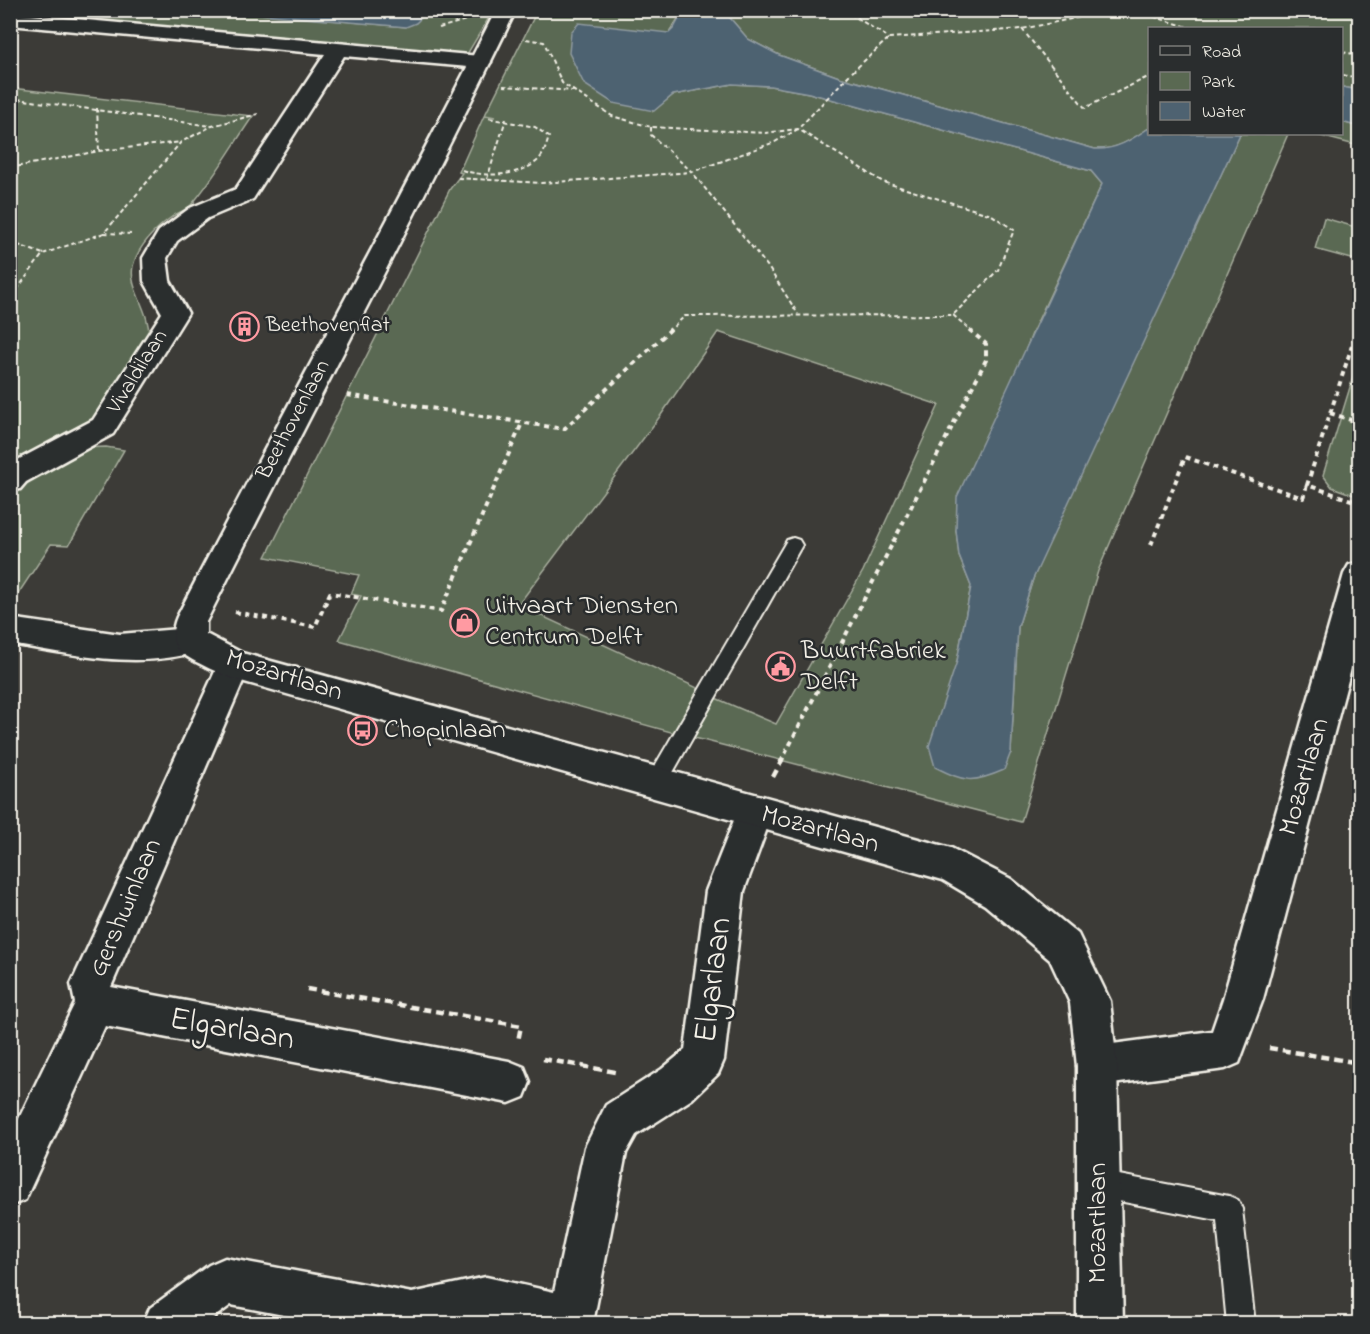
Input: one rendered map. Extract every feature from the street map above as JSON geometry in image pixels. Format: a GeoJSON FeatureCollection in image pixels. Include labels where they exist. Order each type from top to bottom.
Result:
{"type":"FeatureCollection","features":[{"type":"Feature","properties":{"kind":"street","name":"Beethovenlaan"},"geometry":{"type":"LineString","coordinates":[[190,641],[190,622],[199,604],[425,174],[506,10]]}},
{"type":"Feature","properties":{"kind":"street"},"geometry":{"type":"LineString","coordinates":[[10,19],[339,48],[475,72]]}},
{"type":"Feature","properties":{"kind":"street","name":"Vivaldilaan"},"geometry":{"type":"LineString","coordinates":[[12,476],[103,427],[175,313],[157,281],[155,258],[168,236],[199,213],[245,195],[339,48]]}},
{"type":"Feature","properties":{"kind":"street","name":"Mozartlaan"},"geometry":{"type":"LineString","coordinates":[[1226,1049],[1243,999],[1359,574]]}},
{"type":"Feature","properties":{"kind":"street"},"geometry":{"type":"LineString","coordinates":[[10,631],[120,648],[190,641]]}},
{"type":"Feature","properties":{"kind":"street","name":"Mozartlaan"},"geometry":{"type":"LineString","coordinates":[[190,641],[234,665],[951,865],[998,891],[1064,947],[1090,1001],[1097,1066],[1100,1323]]}},
{"type":"Feature","properties":{"kind":"street","name":"Gershwinlaan"},"geometry":{"type":"LineString","coordinates":[[10,1185],[95,1004],[91,984],[234,665]]}},
{"type":"Feature","properties":{"kind":"street","name":"Elgarlaan"},"geometry":{"type":"LineString","coordinates":[[572,1321],[606,1147],[621,1120],[677,1084],[704,1060],[725,891],[755,812]]}},
{"type":"Feature","properties":{"kind":"street","name":"Elgarlaan"},"geometry":{"type":"LineString","coordinates":[[95,1004],[509,1082]]}},
{"type":"Feature","properties":{"kind":"street"},"geometry":{"type":"LineString","coordinates":[[1097,1066],[1226,1049]]}},
{"type":"Feature","properties":{"kind":"street"},"geometry":{"type":"LineString","coordinates":[[166,1323],[225,1281],[412,1316],[486,1300],[572,1321]]}},
{"type":"Feature","properties":{"kind":"lane"},"geometry":{"type":"LineString","coordinates":[[656,783],[793,545]]}},
{"type":"Feature","properties":{"kind":"lane"},"geometry":{"type":"LineString","coordinates":[[1098,1184],[1229,1209],[1241,1323]]}},
{"type":"Feature","properties":{"kind":"path"},"geometry":{"type":"LineString","coordinates":[[844,10],[889,38],[1022,29],[1115,10]]}},
{"type":"Feature","properties":{"kind":"path"},"geometry":{"type":"LineString","coordinates":[[1132,10],[1188,27]]}},
{"type":"Feature","properties":{"kind":"path"},"geometry":{"type":"LineString","coordinates":[[1022,29],[1085,108],[1148,76]]}},
{"type":"Feature","properties":{"kind":"path"},"geometry":{"type":"LineString","coordinates":[[493,35],[544,42],[562,82],[612,116],[651,127],[765,133],[798,129],[883,182],[992,215],[1014,230],[998,270],[953,315]]}},
{"type":"Feature","properties":{"kind":"path"},"geometry":{"type":"LineString","coordinates":[[425,174],[541,183],[692,172],[775,142],[798,129],[849,75],[889,38]]}},
{"type":"Feature","properties":{"kind":"path"},"geometry":{"type":"LineString","coordinates":[[1343,52],[1359,55]]}},
{"type":"Feature","properties":{"kind":"path"},"geometry":{"type":"LineString","coordinates":[[475,72],[575,92]]}},
{"type":"Feature","properties":{"kind":"path"},"geometry":{"type":"LineString","coordinates":[[1343,75],[1359,78]]}},
{"type":"Feature","properties":{"kind":"path"},"geometry":{"type":"LineString","coordinates":[[10,98],[97,108],[212,126]]}},
{"type":"Feature","properties":{"kind":"path"},"geometry":{"type":"LineString","coordinates":[[97,108],[99,152]]}},
{"type":"Feature","properties":{"kind":"path"},"geometry":{"type":"LineString","coordinates":[[10,168],[99,152],[181,142],[212,126],[258,114],[298,113]]}},
{"type":"Feature","properties":{"kind":"path"},"geometry":{"type":"LineString","coordinates":[[454,114],[506,120],[535,127],[549,137],[542,158],[521,171],[489,174],[461,171],[466,161]]}},
{"type":"Feature","properties":{"kind":"path"},"geometry":{"type":"LineString","coordinates":[[487,179],[506,120]]}},
{"type":"Feature","properties":{"kind":"path"},"geometry":{"type":"LineString","coordinates":[[651,127],[651,135],[692,172],[768,267],[798,315]]}},
{"type":"Feature","properties":{"kind":"path"},"geometry":{"type":"LineString","coordinates":[[10,299],[43,254],[104,233],[181,142]]}},
{"type":"Feature","properties":{"kind":"path"},"geometry":{"type":"LineString","coordinates":[[10,242],[43,254]]}},
{"type":"Feature","properties":{"kind":"path"},"geometry":{"type":"LineString","coordinates":[[310,389],[564,429],[686,316],[953,315],[986,344],[986,360],[755,812]]}},
{"type":"Feature","properties":{"kind":"path"},"geometry":{"type":"LineString","coordinates":[[1151,545],[1185,458],[1303,498],[1359,321]]}},
{"type":"Feature","properties":{"kind":"path"},"geometry":{"type":"LineString","coordinates":[[1330,413],[1359,423]]}},
{"type":"Feature","properties":{"kind":"path"},"geometry":{"type":"LineString","coordinates":[[199,604],[315,627],[330,593],[441,612],[522,423]]}},
{"type":"Feature","properties":{"kind":"path"},"geometry":{"type":"LineString","coordinates":[[1307,484],[1359,503]]}},
{"type":"Feature","properties":{"kind":"path"},"geometry":{"type":"LineString","coordinates":[[1226,1049],[1272,1048],[1359,1063]]}},
{"type":"Feature","properties":{"kind":"green space"},"geometry":{"type":"Polygon","coordinates":[[[224,10],[406,27],[417,11],[493,11],[466,56],[10,11],[224,10]]]}},
{"type":"Feature","properties":{"kind":"green space"},"geometry":{"type":"Polygon","coordinates":[[[537,11],[683,11],[669,33],[659,33],[653,111],[673,95],[732,84],[770,86],[809,93],[1091,171],[1102,184],[1033,331],[956,530],[959,556],[971,586],[957,661],[1011,752],[1018,627],[1033,579],[1048,543],[1240,135],[1288,135],[1098,571],[1021,822],[691,737],[713,697],[776,724],[863,571],[939,405],[718,332],[661,415],[518,605],[704,691],[678,734],[339,640],[361,596],[351,594],[359,575],[266,557],[450,189],[462,173],[459,172],[484,116],[495,117],[485,115],[537,11]]]}},
{"type":"Feature","properties":{"kind":"green space"},"geometry":{"type":"Polygon","coordinates":[[[729,11],[1359,11],[1359,90],[1343,87],[1343,27],[1148,27],[1148,129],[1117,146],[1095,149],[839,77],[779,55],[748,39],[730,18],[729,11]]]}},
{"type":"Feature","properties":{"kind":"green space"},"geometry":{"type":"Polygon","coordinates":[[[11,88],[253,116],[200,194],[190,206],[173,216],[148,238],[135,259],[132,275],[146,317],[149,337],[100,425],[11,467],[11,88]]]}},
{"type":"Feature","properties":{"kind":"green space"},"geometry":{"type":"Polygon","coordinates":[[[1343,122],[1359,127],[1359,146],[1317,135],[1343,135],[1343,122]]]}},
{"type":"Feature","properties":{"kind":"green space"},"geometry":{"type":"Polygon","coordinates":[[[1324,218],[1359,228],[1359,261],[1315,249],[1324,218]]]}},
{"type":"Feature","properties":{"kind":"green space"},"geometry":{"type":"Polygon","coordinates":[[[1359,358],[1359,497],[1332,487],[1323,475],[1359,358]]]}},
{"type":"Feature","properties":{"kind":"green space"},"geometry":{"type":"Polygon","coordinates":[[[106,447],[124,450],[69,545],[51,544],[10,606],[10,529],[13,524],[11,524],[10,503],[17,492],[43,470],[81,448],[106,447]]]}},
{"type":"Feature","properties":{"kind":"water"},"geometry":{"type":"Polygon","coordinates":[[[224,11],[417,11],[423,16],[416,23],[406,27],[224,11]]]}},
{"type":"Feature","properties":{"kind":"water"},"geometry":{"type":"Polygon","coordinates":[[[683,11],[729,11],[730,18],[748,39],[779,55],[839,77],[1095,149],[1117,146],[1148,129],[1148,135],[1240,135],[1033,579],[1018,627],[1011,752],[1004,770],[976,779],[954,776],[935,767],[929,746],[957,661],[971,586],[959,556],[956,530],[957,497],[1102,184],[1091,171],[809,93],[770,86],[732,84],[673,95],[654,111],[613,103],[584,84],[569,53],[571,32],[579,23],[669,33],[683,11]]]}},
{"type":"Feature","properties":{"kind":"water"},"geometry":{"type":"Polygon","coordinates":[[[1343,87],[1359,90],[1359,127],[1343,122],[1343,87]]]}},
{"type":"Feature","properties":{"kind":"place","name":"Beethovenflat"},"geometry":{"type":"Point","coordinates":[245,326]}},
{"type":"Feature","properties":{"kind":"place","name":"Uitvaart Diensten Centrum Delft"},"geometry":{"type":"Point","coordinates":[464,622]}},
{"type":"Feature","properties":{"kind":"place","name":"Buurtfabriek Delft"},"geometry":{"type":"Point","coordinates":[780,667]}},
{"type":"Feature","properties":{"kind":"place","name":"Chopinlaan"},"geometry":{"type":"Point","coordinates":[363,730]}}]}
